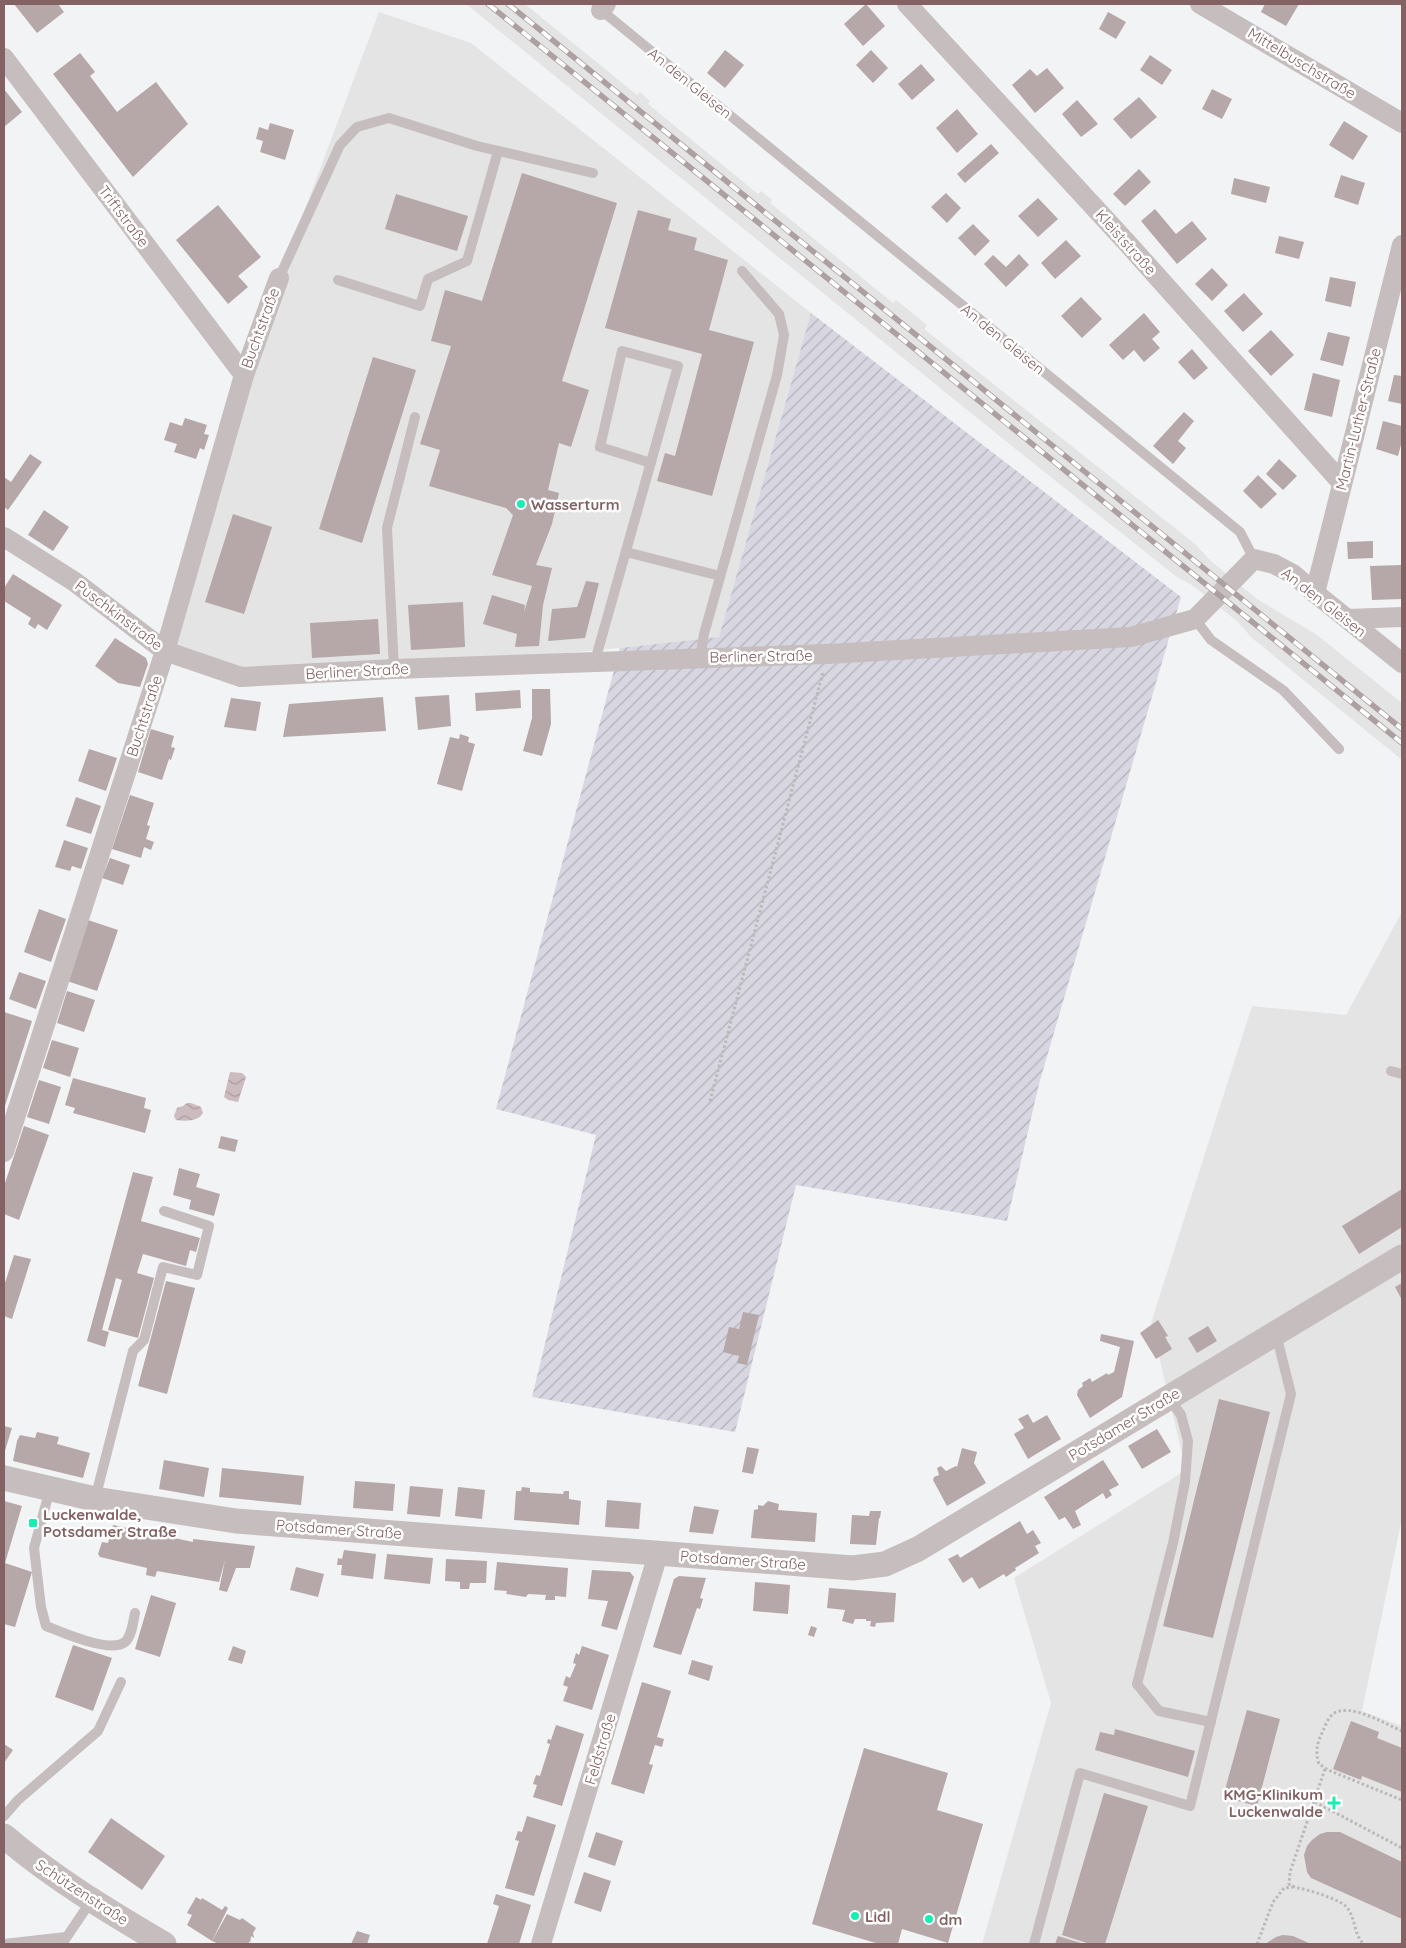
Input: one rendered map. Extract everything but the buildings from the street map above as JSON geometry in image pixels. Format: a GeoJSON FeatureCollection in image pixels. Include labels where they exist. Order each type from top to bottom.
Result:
{"type":"FeatureCollection","features":[{"type":"Feature","properties":{"kind":"street","name":"Kleiststraße"},"geometry":{"type":"LineString","coordinates":[[907,4],[1129,245],[1342,484]]}},
{"type":"Feature","properties":{"kind":"street","name":"Mittelbuschstraße"},"geometry":{"type":"LineString","coordinates":[[1200,4],[1402,123]]}},
{"type":"Feature","properties":{"kind":"street","name":"Triftstraße"},"geometry":{"type":"LineString","coordinates":[[4,58],[244,374]]}},
{"type":"Feature","properties":{"kind":"street","name":"Martin-Luther-Straße"},"geometry":{"type":"LineString","coordinates":[[1315,593],[1402,245]]}},
{"type":"Feature","properties":{"kind":"street","name":"Buchtstraße"},"geometry":{"type":"LineString","coordinates":[[4,1152],[165,651],[244,374],[279,278]]}},
{"type":"Feature","properties":{"kind":"street","name":"Puschkinstraße"},"geometry":{"type":"LineString","coordinates":[[4,537],[75,582],[165,651],[241,677]]}},
{"type":"Feature","properties":{"kind":"street","name":"An den Gleisen"},"geometry":{"type":"LineString","coordinates":[[1254,559],[1274,564],[1293,574],[1402,663]]}},
{"type":"Feature","properties":{"kind":"street","name":"Berliner Straße"},"geometry":{"type":"LineString","coordinates":[[241,677],[595,661],[827,654],[1131,637],[1195,619],[1254,559]]}},
{"type":"Feature","properties":{"kind":"street"},"geometry":{"type":"LineString","coordinates":[[1348,620],[1402,617]]}},
{"type":"Feature","properties":{"kind":"street","name":"Potsdamer Straße"},"geometry":{"type":"LineString","coordinates":[[4,1478],[95,1499],[236,1521],[853,1568],[885,1564],[918,1549],[1402,1257]]}},
{"type":"Feature","properties":{"kind":"street","name":"Feldstraße"},"geometry":{"type":"LineString","coordinates":[[541,1944],[658,1554]]}},
{"type":"Feature","properties":{"kind":"street","name":"Schützenstraße"},"geometry":{"type":"LineString","coordinates":[[4,1836],[25,1854],[91,1901],[164,1944]]}},
{"type":"Feature","properties":{"kind":"lane","name":"An den Gleisen"},"geometry":{"type":"LineString","coordinates":[[604,7],[1240,532],[1254,559]]}},
{"type":"Feature","properties":{"kind":"lane"},"geometry":{"type":"LineString","coordinates":[[279,278],[340,145],[356,127],[389,118],[477,146],[593,173]]}},
{"type":"Feature","properties":{"kind":"lane"},"geometry":{"type":"LineString","coordinates":[[338,280],[420,306],[428,279],[467,261],[498,151]]}},
{"type":"Feature","properties":{"kind":"lane"},"geometry":{"type":"LineString","coordinates":[[700,657],[704,634],[777,375],[784,335],[779,314],[742,271]]}},
{"type":"Feature","properties":{"kind":"lane"},"geometry":{"type":"LineString","coordinates":[[595,661],[626,552],[651,463],[678,366],[622,351],[600,447],[651,463]]}},
{"type":"Feature","properties":{"kind":"lane"},"geometry":{"type":"LineString","coordinates":[[394,669],[387,528],[415,417]]}},
{"type":"Feature","properties":{"kind":"lane"},"geometry":{"type":"LineString","coordinates":[[626,552],[720,576]]}},
{"type":"Feature","properties":{"kind":"lane"},"geometry":{"type":"LineString","coordinates":[[1195,619],[1210,640],[1283,690],[1339,749]]}},
{"type":"Feature","properties":{"kind":"lane"},"geometry":{"type":"LineString","coordinates":[[1391,1071],[1402,1074]]}},
{"type":"Feature","properties":{"kind":"lane"},"geometry":{"type":"LineString","coordinates":[[95,1499],[133,1351],[144,1340],[163,1267],[197,1275],[210,1226],[164,1212]]}},
{"type":"Feature","properties":{"kind":"lane"},"geometry":{"type":"LineString","coordinates":[[1034,1944],[1080,1773],[1190,1806],[1291,1394],[1276,1334]]}},
{"type":"Feature","properties":{"kind":"lane"},"geometry":{"type":"LineString","coordinates":[[1169,1398],[1180,1415],[1188,1441],[1185,1482],[1173,1543],[1137,1684],[1159,1711],[1211,1722]]}},
{"type":"Feature","properties":{"kind":"lane"},"geometry":{"type":"LineString","coordinates":[[50,1488],[34,1548],[41,1607],[46,1626],[99,1644],[116,1645],[124,1643],[129,1637],[135,1613]]}},
{"type":"Feature","properties":{"kind":"lane"},"geometry":{"type":"LineString","coordinates":[[4,1816],[18,1800],[98,1731],[121,1682]]}},
{"type":"Feature","properties":{"kind":"lane"},"geometry":{"type":"LineString","coordinates":[[4,1944],[64,1941],[91,1901]]}},
{"type":"Feature","properties":{"kind":"path"},"geometry":{"type":"LineString","coordinates":[[710,1101],[827,654]]}},
{"type":"Feature","properties":{"kind":"path"},"geometry":{"type":"LineString","coordinates":[[1402,1731],[1353,1710],[1338,1712],[1331,1716],[1321,1734],[1315,1754],[1318,1764],[1326,1769],[1402,1800]]}},
{"type":"Feature","properties":{"kind":"path"},"geometry":{"type":"LineString","coordinates":[[1293,1887],[1289,1884],[1290,1872],[1326,1769]]}},
{"type":"Feature","properties":{"kind":"path"},"geometry":{"type":"LineString","coordinates":[[1314,1802],[1402,1848]]}},
{"type":"Feature","properties":{"kind":"path"},"geometry":{"type":"LineString","coordinates":[[1257,1944],[1273,1902],[1284,1888],[1293,1887],[1305,1889],[1344,1905],[1353,1918],[1359,1940],[1364,1944]]}},
{"type":"Feature","properties":{"kind":"shaded area"},"geometry":{"type":"Polygon","coordinates":[[[466,4],[525,4],[637,95],[640,92],[650,101],[648,104],[758,194],[761,191],[772,200],[770,203],[893,303],[896,300],[927,325],[924,329],[1195,544],[1211,561],[1257,599],[1317,635],[1402,703],[1402,760],[1252,638],[1238,622],[1192,585],[1177,577],[1023,455],[466,4]]]}},
{"type":"Feature","properties":{"kind":"shaded area"},"geometry":{"type":"Polygon","coordinates":[[[379,12],[471,43],[811,313],[719,637],[394,669],[241,677],[165,651],[279,278],[379,12]]]}},
{"type":"Feature","properties":{"kind":"shaded area"},"geometry":{"type":"Polygon","coordinates":[[[811,313],[1181,597],[1039,1084],[1007,1221],[796,1185],[735,1432],[532,1397],[596,1135],[496,1109],[620,648],[719,637],[811,313]]]}},
{"type":"Feature","properties":{"kind":"shaded area"},"geometry":{"type":"Polygon","coordinates":[[[1402,912],[1402,1518],[1362,1711],[1402,1726],[1402,1944],[982,1944],[1051,1703],[1014,1578],[1186,1470],[1151,1323],[1252,1006],[1346,1015],[1402,912]]]}},
{"type":"Feature","properties":{"kind":"water"},"geometry":{"type":"Polygon","coordinates":[[[230,1072],[242,1073],[246,1077],[238,1102],[224,1097],[230,1072]]]}},
{"type":"Feature","properties":{"kind":"water"},"geometry":{"type":"Polygon","coordinates":[[[187,1103],[201,1107],[203,1113],[198,1118],[188,1121],[176,1120],[174,1116],[177,1108],[187,1103]]]}},
{"type":"Feature","properties":{"kind":"railway"},"geometry":{"type":"LineString","coordinates":[[488,4],[1402,743]]}},
{"type":"Feature","properties":{"kind":"railway"},"geometry":{"type":"LineString","coordinates":[[508,4],[1402,729]]}},
{"type":"Feature","properties":{"kind":"place","name":"Wasserturm"},"geometry":{"type":"Point","coordinates":[521,504]}},
{"type":"Feature","properties":{"kind":"place","name":"Luckenwalde, Potsdamer Straße"},"geometry":{"type":"Point","coordinates":[33,1523]}},
{"type":"Feature","properties":{"kind":"place","name":"KMG-Klinikum Luckenwalde"},"geometry":{"type":"Point","coordinates":[1334,1803]}},
{"type":"Feature","properties":{"kind":"place","name":"Lidl"},"geometry":{"type":"Point","coordinates":[855,1916]}},
{"type":"Feature","properties":{"kind":"place","name":"dm"},"geometry":{"type":"Point","coordinates":[929,1919]}}]}
